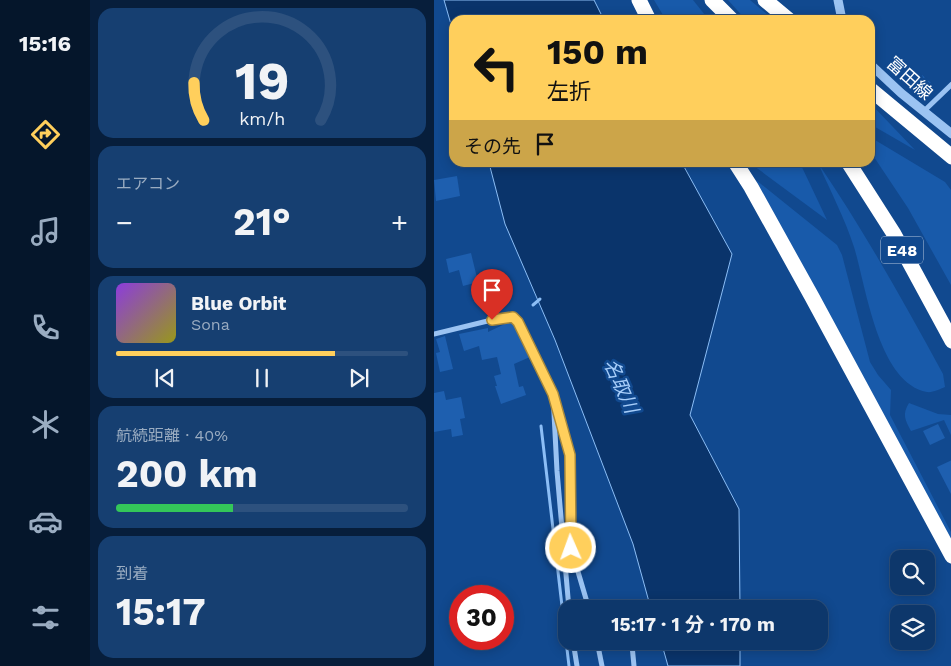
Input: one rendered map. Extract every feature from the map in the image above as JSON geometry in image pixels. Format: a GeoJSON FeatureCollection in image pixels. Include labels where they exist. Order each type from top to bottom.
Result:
{"type":"FeatureCollection","features":[{"type":"Feature","properties":{"kind":"highway"},"geometry":{"type":"LineString","coordinates":[[639,0],[646,15]]}},
{"type":"Feature","properties":{"kind":"highway"},"geometry":{"type":"LineString","coordinates":[[712,0],[727,15]]}},
{"type":"Feature","properties":{"kind":"highway"},"geometry":{"type":"LineString","coordinates":[[765,0],[783,15]]}},
{"type":"Feature","properties":{"kind":"highway"},"geometry":{"type":"LineString","coordinates":[[875,93],[951,157]]}},
{"type":"Feature","properties":{"kind":"highway"},"geometry":{"type":"LineString","coordinates":[[738,167],[807,289],[951,556]]}},
{"type":"Feature","properties":{"kind":"highway","name":"E48"},"geometry":{"type":"LineString","coordinates":[[851,167],[894,234],[951,341]]}},
{"type":"Feature","properties":{"kind":"street"},"geometry":{"type":"LineString","coordinates":[[838,0],[841,15]]}},
{"type":"Feature","properties":{"kind":"street","name":"富田線"},"geometry":{"type":"LineString","coordinates":[[875,69],[922,112],[951,134]]}},
{"type":"Feature","properties":{"kind":"street"},"geometry":{"type":"LineString","coordinates":[[922,112],[951,84]]}},
{"type":"Feature","properties":{"kind":"street"},"geometry":{"type":"LineString","coordinates":[[434,334],[513,317],[518,322],[553,394],[570,455],[571,548],[586,600]]}},
{"type":"Feature","properties":{"kind":"street"},"geometry":{"type":"LineString","coordinates":[[554,399],[557,471],[568,600]]}},
{"type":"Feature","properties":{"kind":"street"},"geometry":{"type":"LineString","coordinates":[[574,650],[577,666]]}},
{"type":"Feature","properties":{"kind":"street"},"geometry":{"type":"LineString","coordinates":[[599,650],[602,666]]}},
{"type":"Feature","properties":{"kind":"street"},"geometry":{"type":"LineString","coordinates":[[632,650],[634,666]]}},
{"type":"Feature","properties":{"kind":"shaded area"},"geometry":{"type":"Polygon","coordinates":[[[654,0],[693,0],[705,15],[663,15],[654,0]]]}},
{"type":"Feature","properties":{"kind":"shaded area"},"geometry":{"type":"Polygon","coordinates":[[[728,0],[750,0],[768,15],[742,15],[728,0]]]}},
{"type":"Feature","properties":{"kind":"shaded area"},"geometry":{"type":"Polygon","coordinates":[[[875,108],[915,150],[875,127],[875,108]]]}},
{"type":"Feature","properties":{"kind":"shaded area"},"geometry":{"type":"Polygon","coordinates":[[[875,140],[945,182],[951,190],[951,285],[908,208],[875,158],[875,140]]]}},
{"type":"Feature","properties":{"kind":"shaded area"},"geometry":{"type":"Polygon","coordinates":[[[755,167],[802,167],[827,220],[755,167]]]}},
{"type":"Feature","properties":{"kind":"shaded area"},"geometry":{"type":"Polygon","coordinates":[[[820,167],[898,294],[943,374],[945,387],[927,392],[910,385],[897,371],[877,331],[869,308],[854,247],[842,215],[820,167]]]}},
{"type":"Feature","properties":{"kind":"shaded area"},"geometry":{"type":"Polygon","coordinates":[[[756,180],[837,245],[842,255],[870,362],[891,390],[890,415],[951,532],[951,545],[756,180]]]}},
{"type":"Feature","properties":{"kind":"shaded area"},"geometry":{"type":"Polygon","coordinates":[[[909,403],[938,414],[951,415],[951,435],[944,420],[911,431],[905,417],[909,403]]]}},
{"type":"Feature","properties":{"kind":"water"},"geometry":{"type":"Polygon","coordinates":[[[444,0],[594,0],[602,15],[449,15],[449,18],[444,0]]]}},
{"type":"Feature","properties":{"kind":"water","name":"名取川"},"geometry":{"type":"Polygon","coordinates":[[[490,167],[684,167],[732,254],[690,415],[739,509],[740,600],[649,600],[633,544],[555,340],[505,224],[490,167]]]}},
{"type":"Feature","properties":{"kind":"water"},"geometry":{"type":"Polygon","coordinates":[[[664,650],[740,650],[740,666],[668,666],[664,650]]]}},
{"type":"Feature","properties":{"kind":"building"},"geometry":{"type":"Polygon","coordinates":[[[922,75],[931,83],[923,93],[914,85],[922,75]]]}},
{"type":"Feature","properties":{"kind":"building"},"geometry":{"type":"Polygon","coordinates":[[[457,176],[460,196],[436,201],[434,180],[457,176]]]}},
{"type":"Feature","properties":{"kind":"building"},"geometry":{"type":"Polygon","coordinates":[[[471,253],[478,282],[463,286],[459,270],[449,273],[446,259],[471,253]]]}},
{"type":"Feature","properties":{"kind":"building"},"geometry":{"type":"Polygon","coordinates":[[[511,321],[530,357],[514,364],[519,387],[523,386],[526,395],[501,404],[494,376],[501,374],[497,357],[482,360],[479,346],[464,351],[459,334],[488,328],[488,332],[511,321]]]}},
{"type":"Feature","properties":{"kind":"building"},"geometry":{"type":"Polygon","coordinates":[[[445,336],[453,369],[440,372],[436,353],[440,352],[436,339],[445,336]]]}},
{"type":"Feature","properties":{"kind":"building"},"geometry":{"type":"Polygon","coordinates":[[[444,391],[446,400],[461,397],[465,418],[460,419],[463,435],[452,437],[451,429],[434,432],[434,393],[444,391]]]}},
{"type":"Feature","properties":{"kind":"building"},"geometry":{"type":"Polygon","coordinates":[[[938,424],[945,438],[930,445],[923,431],[938,424]]]}},
{"type":"Feature","properties":{"kind":"building"},"geometry":{"type":"Polygon","coordinates":[[[952,460],[952,496],[937,467],[952,460]]]}},
{"type":"Feature","properties":{"kind":"waterway"},"geometry":{"type":"LineString","coordinates":[[533,305],[540,299]]}},
{"type":"Feature","properties":{"kind":"waterway"},"geometry":{"type":"LineString","coordinates":[[541,426],[569,666]]}},
{"type":"Feature","properties":{"kind":"route"},"geometry":{"type":"LineString","coordinates":[[492,320],[513,317],[518,322],[553,394],[570,455],[571,548]]}}]}
